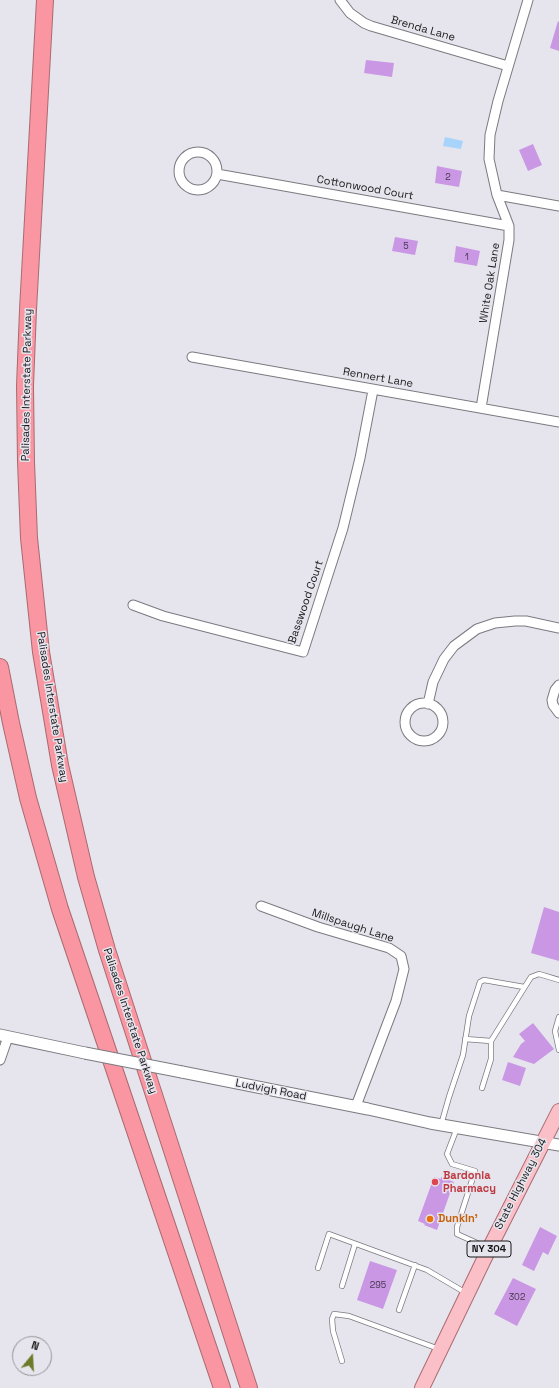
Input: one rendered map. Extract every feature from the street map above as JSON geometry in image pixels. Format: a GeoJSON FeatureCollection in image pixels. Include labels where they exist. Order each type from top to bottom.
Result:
{"type":"FeatureCollection","features":[{"type":"Feature","properties":{"kind":"highway","name":"Palisades Interstate Parkway"},"geometry":{"type":"LineString","coordinates":[[45,0],[25,386],[29,531],[41,652],[60,766],[88,885],[248,1388]]}},
{"type":"Feature","properties":{"kind":"highway"},"geometry":{"type":"LineString","coordinates":[[0,667],[28,798],[60,909],[222,1388]]}},
{"type":"Feature","properties":{"kind":"main road","name":"State Highway 304"},"geometry":{"type":"LineString","coordinates":[[422,1388],[489,1249],[559,1111]]}},
{"type":"Feature","properties":{"kind":"street","name":"Brenda Lane"},"geometry":{"type":"LineString","coordinates":[[340,0],[350,13],[371,26],[508,66]]}},
{"type":"Feature","properties":{"kind":"street","name":"White Oak Lane"},"geometry":{"type":"LineString","coordinates":[[481,408],[508,250],[509,226],[497,195],[489,158],[490,135],[508,66],[528,0]]}},
{"type":"Feature","properties":{"kind":"street"},"geometry":{"type":"LineString","coordinates":[[194,152],[200,152],[209,155],[213,159],[217,167],[217,174],[214,181],[209,186],[204,189],[195,189],[184,183],[181,177],[180,168],[183,160],[187,156],[194,152]]}},
{"type":"Feature","properties":{"kind":"street","name":"Cottonwood Court"},"geometry":{"type":"LineString","coordinates":[[217,174],[509,226]]}},
{"type":"Feature","properties":{"kind":"street"},"geometry":{"type":"LineString","coordinates":[[497,195],[559,206]]}},
{"type":"Feature","properties":{"kind":"street","name":"Rennert Lane"},"geometry":{"type":"LineString","coordinates":[[192,357],[559,422]]}},
{"type":"Feature","properties":{"kind":"street","name":"Basswood Court"},"geometry":{"type":"LineString","coordinates":[[133,605],[163,616],[303,652],[343,528],[360,458],[373,390]]}},
{"type":"Feature","properties":{"kind":"street"},"geometry":{"type":"LineString","coordinates":[[428,704],[433,682],[444,659],[454,646],[477,629],[495,623],[515,621],[526,621],[559,628]]}},
{"type":"Feature","properties":{"kind":"street"},"geometry":{"type":"LineString","coordinates":[[559,685],[554,690],[552,700],[559,713]]}},
{"type":"Feature","properties":{"kind":"street"},"geometry":{"type":"LineString","coordinates":[[428,704],[440,712],[443,722],[442,727],[440,732],[434,738],[429,740],[416,739],[407,728],[406,718],[410,710],[414,707],[428,704]]}},
{"type":"Feature","properties":{"kind":"street","name":"Millspaugh Lane"},"geometry":{"type":"LineString","coordinates":[[261,906],[318,927],[389,948],[401,956],[404,969],[396,1001],[356,1106]]}},
{"type":"Feature","properties":{"kind":"street"},"geometry":{"type":"LineString","coordinates":[[0,1060],[4,1036]]}},
{"type":"Feature","properties":{"kind":"street","name":"Ludvigh Road"},"geometry":{"type":"LineString","coordinates":[[4,1036],[356,1106],[441,1125],[559,1145]]}},
{"type":"Feature","properties":{"kind":"lane"},"geometry":{"type":"LineString","coordinates":[[482,1088],[491,1059],[491,1041],[531,977],[539,974],[559,980]]}},
{"type":"Feature","properties":{"kind":"lane"},"geometry":{"type":"LineString","coordinates":[[441,1125],[463,1055],[469,1016],[481,981],[524,988]]}},
{"type":"Feature","properties":{"kind":"lane"},"geometry":{"type":"LineString","coordinates":[[559,1017],[555,1031],[559,1050]]}},
{"type":"Feature","properties":{"kind":"lane"},"geometry":{"type":"LineString","coordinates":[[466,1039],[491,1041]]}},
{"type":"Feature","properties":{"kind":"lane"},"geometry":{"type":"LineString","coordinates":[[457,1128],[447,1154],[452,1164],[475,1171],[457,1227],[457,1234],[489,1249]]}},
{"type":"Feature","properties":{"kind":"lane"},"geometry":{"type":"LineString","coordinates":[[318,1268],[329,1234],[427,1270],[467,1294]]}},
{"type":"Feature","properties":{"kind":"lane"},"geometry":{"type":"LineString","coordinates":[[342,1286],[355,1244]]}},
{"type":"Feature","properties":{"kind":"lane"},"geometry":{"type":"LineString","coordinates":[[399,1310],[414,1265]]}},
{"type":"Feature","properties":{"kind":"lane"},"geometry":{"type":"LineString","coordinates":[[342,1361],[333,1331],[332,1319],[334,1314],[349,1316],[440,1350]]}},
{"type":"Feature","properties":{"kind":"water"},"geometry":{"type":"Polygon","coordinates":[[[445,137],[463,141],[461,149],[443,146],[445,137]]]}},
{"type":"Feature","properties":{"kind":"building"},"geometry":{"type":"Polygon","coordinates":[[[558,21],[559,22],[559,51],[550,48],[558,21]]]}},
{"type":"Feature","properties":{"kind":"building"},"geometry":{"type":"Polygon","coordinates":[[[366,60],[394,63],[392,77],[364,73],[366,60]]]}},
{"type":"Feature","properties":{"kind":"building"},"geometry":{"type":"Polygon","coordinates":[[[533,144],[542,165],[528,171],[519,150],[533,144]]]}},
{"type":"Feature","properties":{"kind":"building"},"geometry":{"type":"Polygon","coordinates":[[[437,166],[462,171],[459,187],[435,183],[437,166]]]}},
{"type":"Feature","properties":{"kind":"building"},"geometry":{"type":"Polygon","coordinates":[[[395,237],[418,241],[415,255],[392,251],[395,237]]]}},
{"type":"Feature","properties":{"kind":"building"},"geometry":{"type":"Polygon","coordinates":[[[456,246],[480,251],[477,266],[454,262],[456,246]]]}},
{"type":"Feature","properties":{"kind":"building"},"geometry":{"type":"Polygon","coordinates":[[[544,907],[559,912],[559,961],[531,953],[544,907]]]}},
{"type":"Feature","properties":{"kind":"building"},"geometry":{"type":"Polygon","coordinates":[[[533,1023],[554,1049],[534,1064],[513,1057],[521,1044],[525,1041],[519,1034],[533,1023]]]}},
{"type":"Feature","properties":{"kind":"building"},"geometry":{"type":"Polygon","coordinates":[[[508,1062],[526,1068],[520,1086],[502,1080],[508,1062]]]}},
{"type":"Feature","properties":{"kind":"building"},"geometry":{"type":"Polygon","coordinates":[[[434,1177],[441,1179],[441,1177],[454,1182],[437,1230],[418,1221],[434,1177]]]}},
{"type":"Feature","properties":{"kind":"building"},"geometry":{"type":"Polygon","coordinates":[[[540,1227],[557,1236],[548,1255],[543,1252],[534,1271],[522,1265],[540,1227]]]}},
{"type":"Feature","properties":{"kind":"building"},"geometry":{"type":"Polygon","coordinates":[[[370,1261],[397,1270],[383,1309],[357,1300],[370,1261]]]}},
{"type":"Feature","properties":{"kind":"building"},"geometry":{"type":"Polygon","coordinates":[[[513,1278],[536,1289],[517,1326],[494,1314],[513,1278]]]}},
{"type":"Feature","properties":{"kind":"place","name":"Bardonia Pharmacy"},"geometry":{"type":"Point","coordinates":[435,1182]}},
{"type":"Feature","properties":{"kind":"place","name":"Dunkin'"},"geometry":{"type":"Point","coordinates":[430,1219]}}]}
